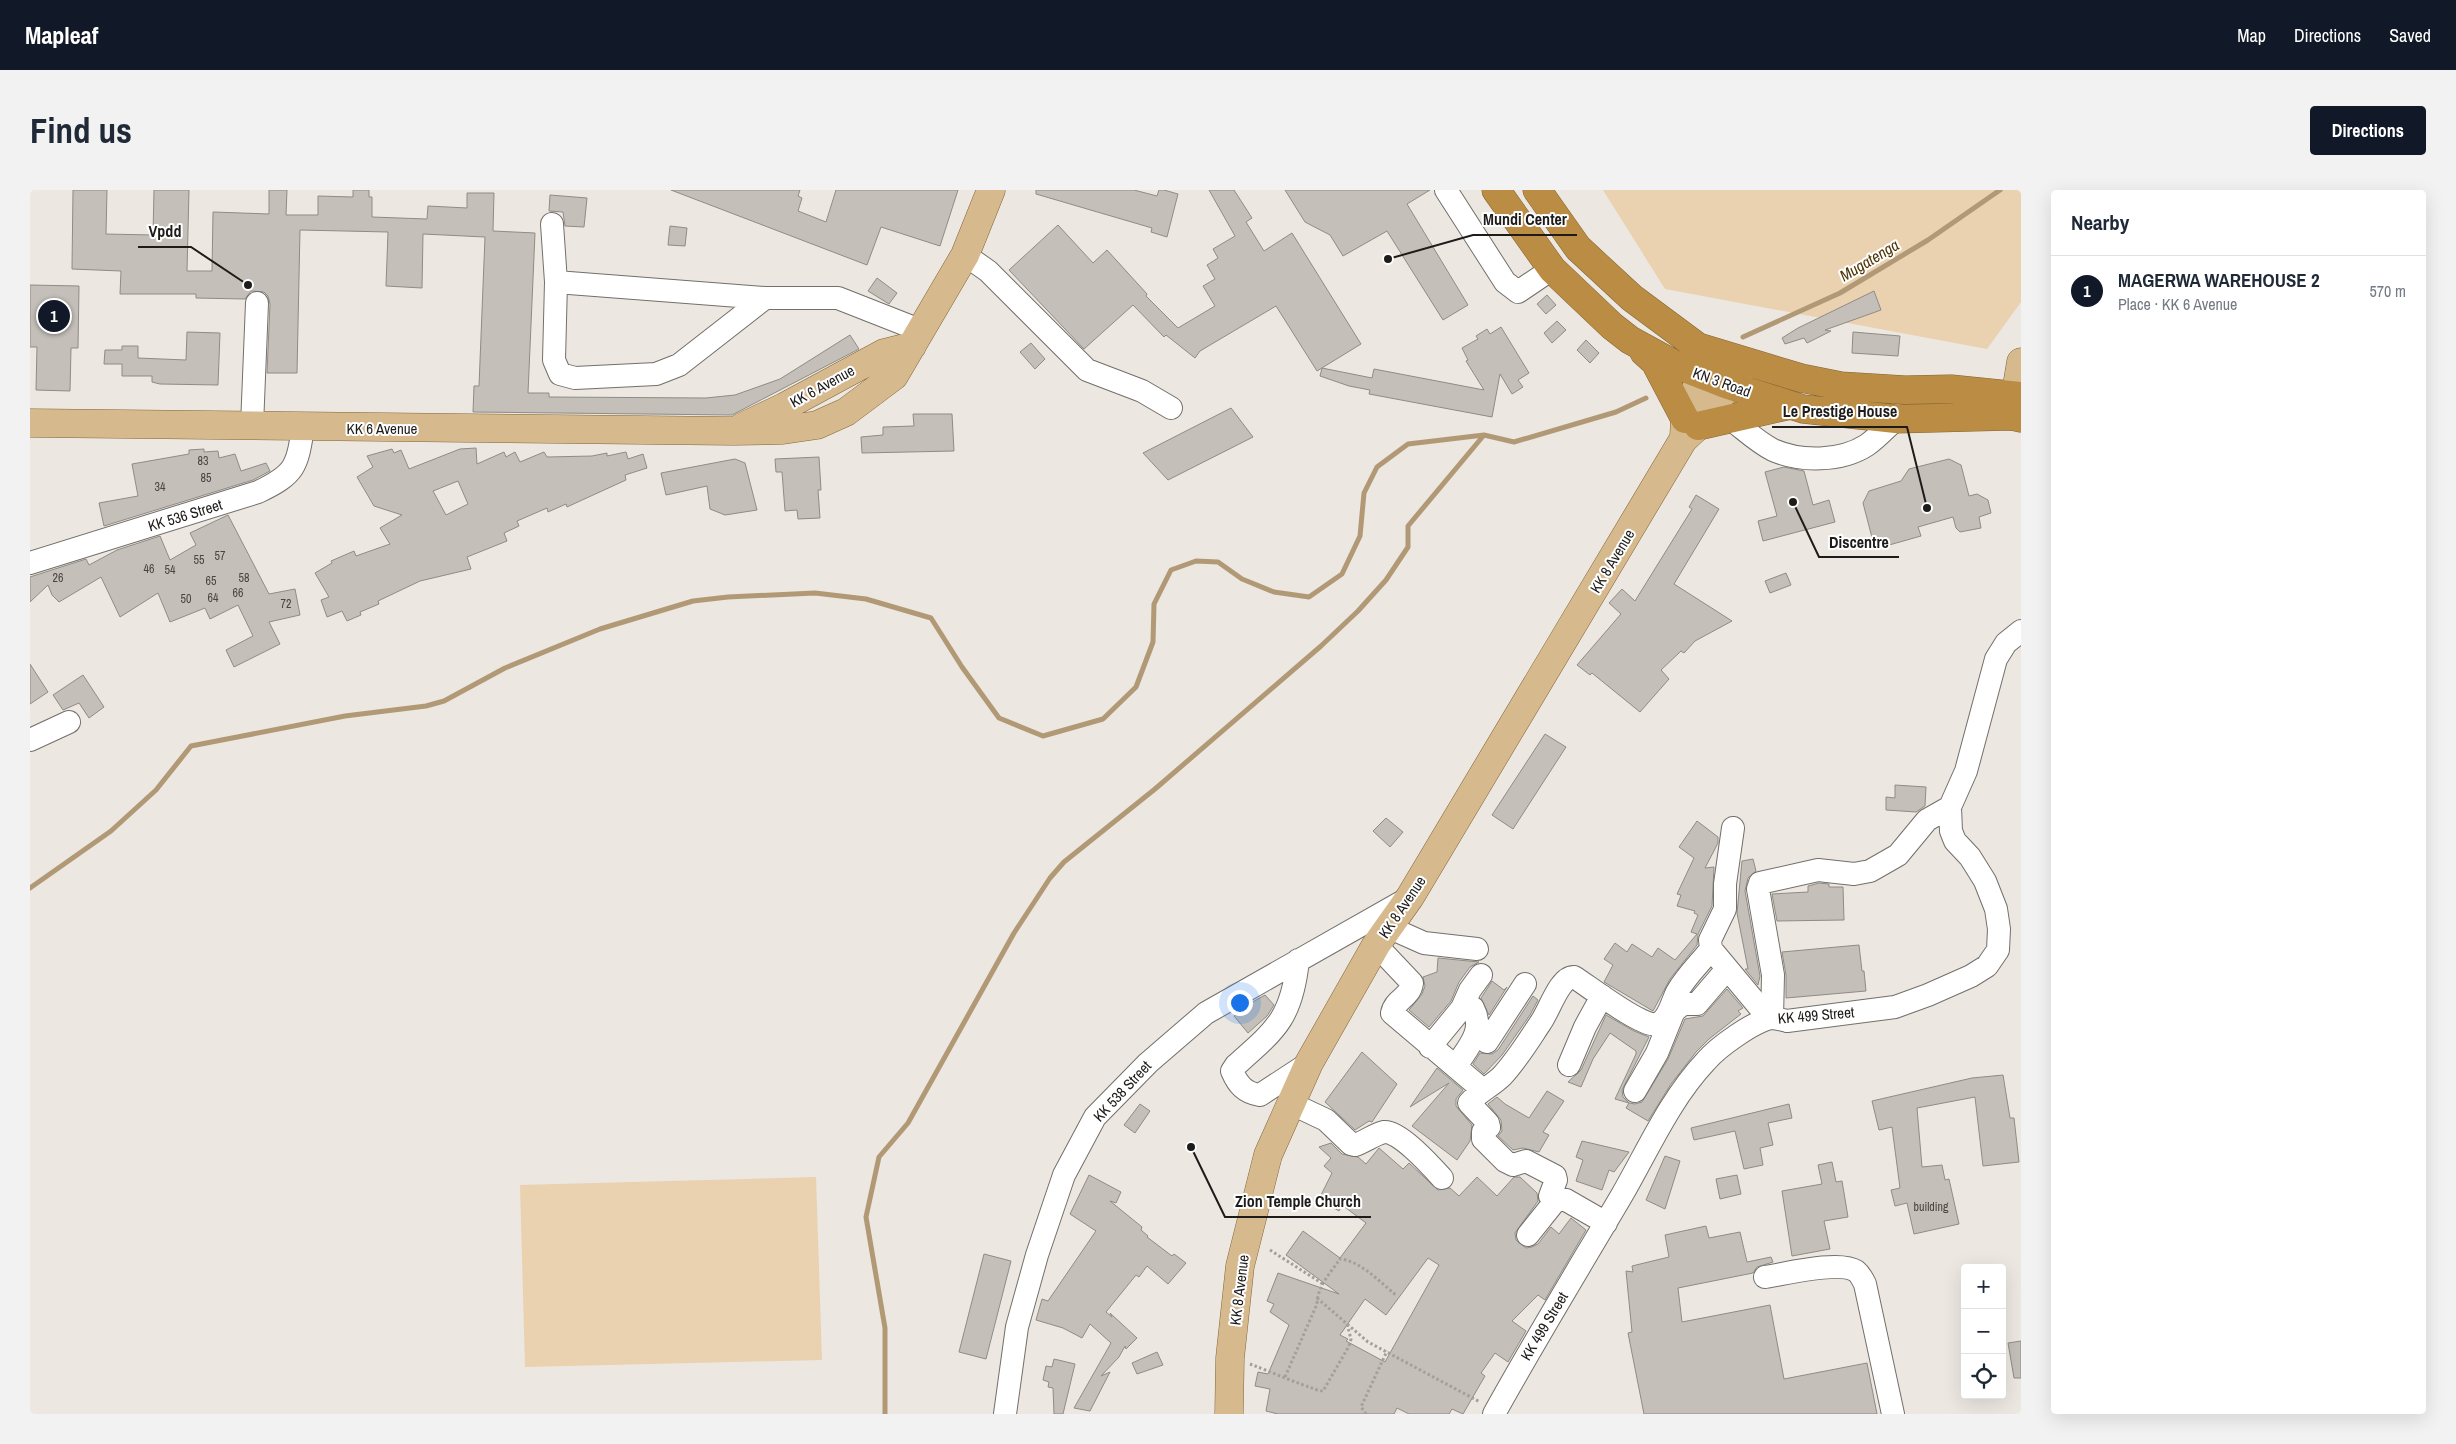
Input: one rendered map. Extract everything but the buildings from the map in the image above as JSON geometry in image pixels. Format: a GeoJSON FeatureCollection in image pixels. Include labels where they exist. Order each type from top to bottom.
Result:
{"type":"FeatureCollection","features":[{"type":"Feature","properties":{"kind":"highway","name":"KN 3 Road"},"geometry":{"type":"LineString","coordinates":[[1496,190],[1552,268],[1612,326],[1630,340],[1674,364],[1787,406],[1896,419],[2017,406]]}},
{"type":"Feature","properties":{"kind":"highway","name":"KN 3 Road"},"geometry":{"type":"LineString","coordinates":[[1537,190],[1578,248],[1632,298],[1698,347],[1801,378],[1841,386],[1905,390],[1951,389],[2017,406]]}},
{"type":"Feature","properties":{"kind":"highway"},"geometry":{"type":"LineString","coordinates":[[1630,340],[1655,362],[1689,428],[1787,406]]}},
{"type":"Feature","properties":{"kind":"main road","name":"KK 6 Avenue"},"geometry":{"type":"LineString","coordinates":[[30,423],[303,428],[734,431],[783,430],[816,425],[846,412],[894,376],[965,255],[991,190]]}},
{"type":"Feature","properties":{"kind":"main road","name":"KK 8 Avenue"},"geometry":{"type":"LineString","coordinates":[[1689,428],[1701,375],[1698,347]]}},
{"type":"Feature","properties":{"kind":"main road","name":"KK 8 Avenue"},"geometry":{"type":"LineString","coordinates":[[1228,1414],[1230,1358],[1240,1266],[1268,1155],[1309,1063],[1382,936],[1410,898],[1689,428],[1746,362]]}},
{"type":"Feature","properties":{"kind":"main road"},"geometry":{"type":"LineString","coordinates":[[2017,406],[2021,362]]}},
{"type":"Feature","properties":{"kind":"street"},"geometry":{"type":"LineString","coordinates":[[1446,190],[1505,282],[1518,292],[1552,268]]}},
{"type":"Feature","properties":{"kind":"street"},"geometry":{"type":"LineString","coordinates":[[552,224],[556,282],[554,360],[560,374],[575,378],[656,374],[679,365],[765,298]]}},
{"type":"Feature","properties":{"kind":"street"},"geometry":{"type":"LineString","coordinates":[[965,255],[988,271],[1087,370],[1142,391],[1172,408]]}},
{"type":"Feature","properties":{"kind":"street"},"geometry":{"type":"LineString","coordinates":[[556,282],[765,298],[838,298],[917,338]]}},
{"type":"Feature","properties":{"kind":"street"},"geometry":{"type":"LineString","coordinates":[[252,426],[257,303]]}},
{"type":"Feature","properties":{"kind":"street"},"geometry":{"type":"LineString","coordinates":[[1728,418],[1772,449],[1797,458],[1819,458],[1848,454],[1866,446],[1896,419]]}},
{"type":"Feature","properties":{"kind":"street","name":"KK 536 Street"},"geometry":{"type":"LineString","coordinates":[[30,563],[258,492],[271,486],[288,474],[297,463],[303,428]]}},
{"type":"Feature","properties":{"kind":"street"},"geometry":{"type":"LineString","coordinates":[[1772,1018],[1773,974],[1758,890],[1760,883],[1818,870],[1854,874],[1870,871],[1898,855],[1927,820],[1950,807],[1966,771],[1996,660],[2006,643],[2021,631]]}},
{"type":"Feature","properties":{"kind":"street"},"geometry":{"type":"LineString","coordinates":[[30,740],[69,722]]}},
{"type":"Feature","properties":{"kind":"street","name":"KK 499 Street"},"geometry":{"type":"LineString","coordinates":[[1493,1413],[1606,1223],[1661,1124],[1688,1082],[1707,1059],[1735,1035],[1772,1018],[1787,1021],[1895,1006],[1928,995],[1972,976],[1987,966],[1998,950],[1999,929],[1996,910],[1986,881],[1970,857],[1955,841],[1951,831],[1950,807]]}},
{"type":"Feature","properties":{"kind":"street"},"geometry":{"type":"LineString","coordinates":[[1733,828],[1725,884],[1725,909],[1710,940],[1711,949],[1761,1009],[1772,1018]]}},
{"type":"Feature","properties":{"kind":"street","name":"KK 538 Street"},"geometry":{"type":"LineString","coordinates":[[1005,1414],[1017,1327],[1037,1255],[1064,1174],[1095,1117],[1148,1063],[1206,1013],[1410,898]]}},
{"type":"Feature","properties":{"kind":"street"},"geometry":{"type":"LineString","coordinates":[[1382,936],[1477,949]]}},
{"type":"Feature","properties":{"kind":"street"},"geometry":{"type":"LineString","coordinates":[[1382,936],[1412,983],[1411,991],[1396,1004],[1392,1013],[1430,1047],[1484,1090]]}},
{"type":"Feature","properties":{"kind":"street"},"geometry":{"type":"LineString","coordinates":[[1606,1223],[1566,1200],[1556,1200],[1550,1196],[1556,1180],[1555,1176],[1526,1161],[1510,1165],[1483,1138],[1488,1123],[1469,1103],[1502,1076],[1512,1064],[1544,1019],[1563,982],[1570,976],[1574,976],[1602,996],[1649,1024],[1656,1024],[1663,1020],[1678,991],[1711,949]]}},
{"type":"Feature","properties":{"kind":"street"},"geometry":{"type":"LineString","coordinates":[[1298,960],[1296,981],[1288,1010],[1275,1030],[1236,1064],[1232,1071],[1241,1087],[1251,1094],[1260,1095],[1309,1063]]}},
{"type":"Feature","properties":{"kind":"street"},"geometry":{"type":"LineString","coordinates":[[1635,1091],[1657,1053],[1674,1011],[1683,1004],[1697,1004],[1727,968]]}},
{"type":"Feature","properties":{"kind":"street"},"geometry":{"type":"LineString","coordinates":[[1430,1047],[1468,1007],[1470,990],[1482,975]]}},
{"type":"Feature","properties":{"kind":"street"},"geometry":{"type":"LineString","coordinates":[[1456,1066],[1486,1035],[1525,984]]}},
{"type":"Feature","properties":{"kind":"street"},"geometry":{"type":"LineString","coordinates":[[1569,1065],[1585,1027],[1602,996]]}},
{"type":"Feature","properties":{"kind":"street"},"geometry":{"type":"LineString","coordinates":[[1468,1007],[1477,1017],[1478,1029],[1486,1035],[1512,1064]]}},
{"type":"Feature","properties":{"kind":"street"},"geometry":{"type":"LineString","coordinates":[[1290,1103],[1326,1120],[1351,1144],[1355,1145],[1382,1132],[1389,1132],[1409,1145],[1442,1178]]}},
{"type":"Feature","properties":{"kind":"street"},"geometry":{"type":"LineString","coordinates":[[1528,1235],[1556,1200]]}},
{"type":"Feature","properties":{"kind":"street"},"geometry":{"type":"LineString","coordinates":[[1765,1277],[1834,1267],[1855,1270],[1860,1275],[1865,1284],[1893,1414]]}},
{"type":"Feature","properties":{"kind":"path"},"geometry":{"type":"LineString","coordinates":[[1270,1250],[1323,1284]]}},
{"type":"Feature","properties":{"kind":"path"},"geometry":{"type":"LineString","coordinates":[[1285,1377],[1317,1304],[1317,1298],[1323,1284],[1340,1259],[1348,1260],[1364,1269],[1397,1296]]}},
{"type":"Feature","properties":{"kind":"path"},"geometry":{"type":"LineString","coordinates":[[1317,1298],[1368,1342],[1387,1351],[1493,1413]]}},
{"type":"Feature","properties":{"kind":"path"},"geometry":{"type":"LineString","coordinates":[[1230,1358],[1285,1377],[1318,1392],[1323,1391],[1349,1346],[1351,1339],[1346,1322]]}},
{"type":"Feature","properties":{"kind":"path"},"geometry":{"type":"LineString","coordinates":[[1366,1414],[1361,1408],[1387,1351]]}},
{"type":"Feature","properties":{"kind":"shaded area"},"geometry":{"type":"Polygon","coordinates":[[[1603,190],[2021,190],[2021,302],[1987,349],[1665,289],[1603,190]]]}},
{"type":"Feature","properties":{"kind":"shaded area"},"geometry":{"type":"Polygon","coordinates":[[[816,1177],[822,1360],[525,1367],[520,1185],[816,1177]]]}},
{"type":"Feature","properties":{"kind":"waterway","name":"Mugatenga"},"geometry":{"type":"LineString","coordinates":[[1743,337],[1840,293],[1928,240],[2000,190]]}},
{"type":"Feature","properties":{"kind":"waterway"},"geometry":{"type":"LineString","coordinates":[[885,1414],[885,1328],[866,1217],[879,1157],[908,1123],[1014,933],[1050,878],[1064,862],[1155,789],[1321,646],[1358,611],[1386,580],[1408,547],[1408,526],[1484,435],[1514,442],[1616,412],[1646,398]]}},
{"type":"Feature","properties":{"kind":"waterway"},"geometry":{"type":"LineString","coordinates":[[30,888],[111,831],[156,790],[191,746],[345,716],[426,706],[444,701],[505,668],[600,629],[693,601],[728,597],[815,593],[866,599],[931,618],[962,667],[999,718],[1043,736],[1103,719],[1136,687],[1153,642],[1154,604],[1171,570],[1196,561],[1218,562],[1242,579],[1274,592],[1309,597],[1342,574],[1360,536],[1364,493],[1377,467],[1408,444],[1484,435]]}},
{"type":"Feature","properties":{"kind":"place","name":"Mundi Center"},"geometry":{"type":"Point","coordinates":[1388,259]}},
{"type":"Feature","properties":{"kind":"place","name":"Vpdd"},"geometry":{"type":"Point","coordinates":[248,285]}},
{"type":"Feature","properties":{"kind":"place","name":"MAGERWA WAREHOUSE 2"},"geometry":{"type":"Point","coordinates":[54,316]}},
{"type":"Feature","properties":{"kind":"place","name":"Discentre"},"geometry":{"type":"Point","coordinates":[1793,502]}},
{"type":"Feature","properties":{"kind":"place","name":"Le Prestige House"},"geometry":{"type":"Point","coordinates":[1927,508]}},
{"type":"Feature","properties":{"kind":"place","name":"Zion Temple Church"},"geometry":{"type":"Point","coordinates":[1191,1147]}}]}
